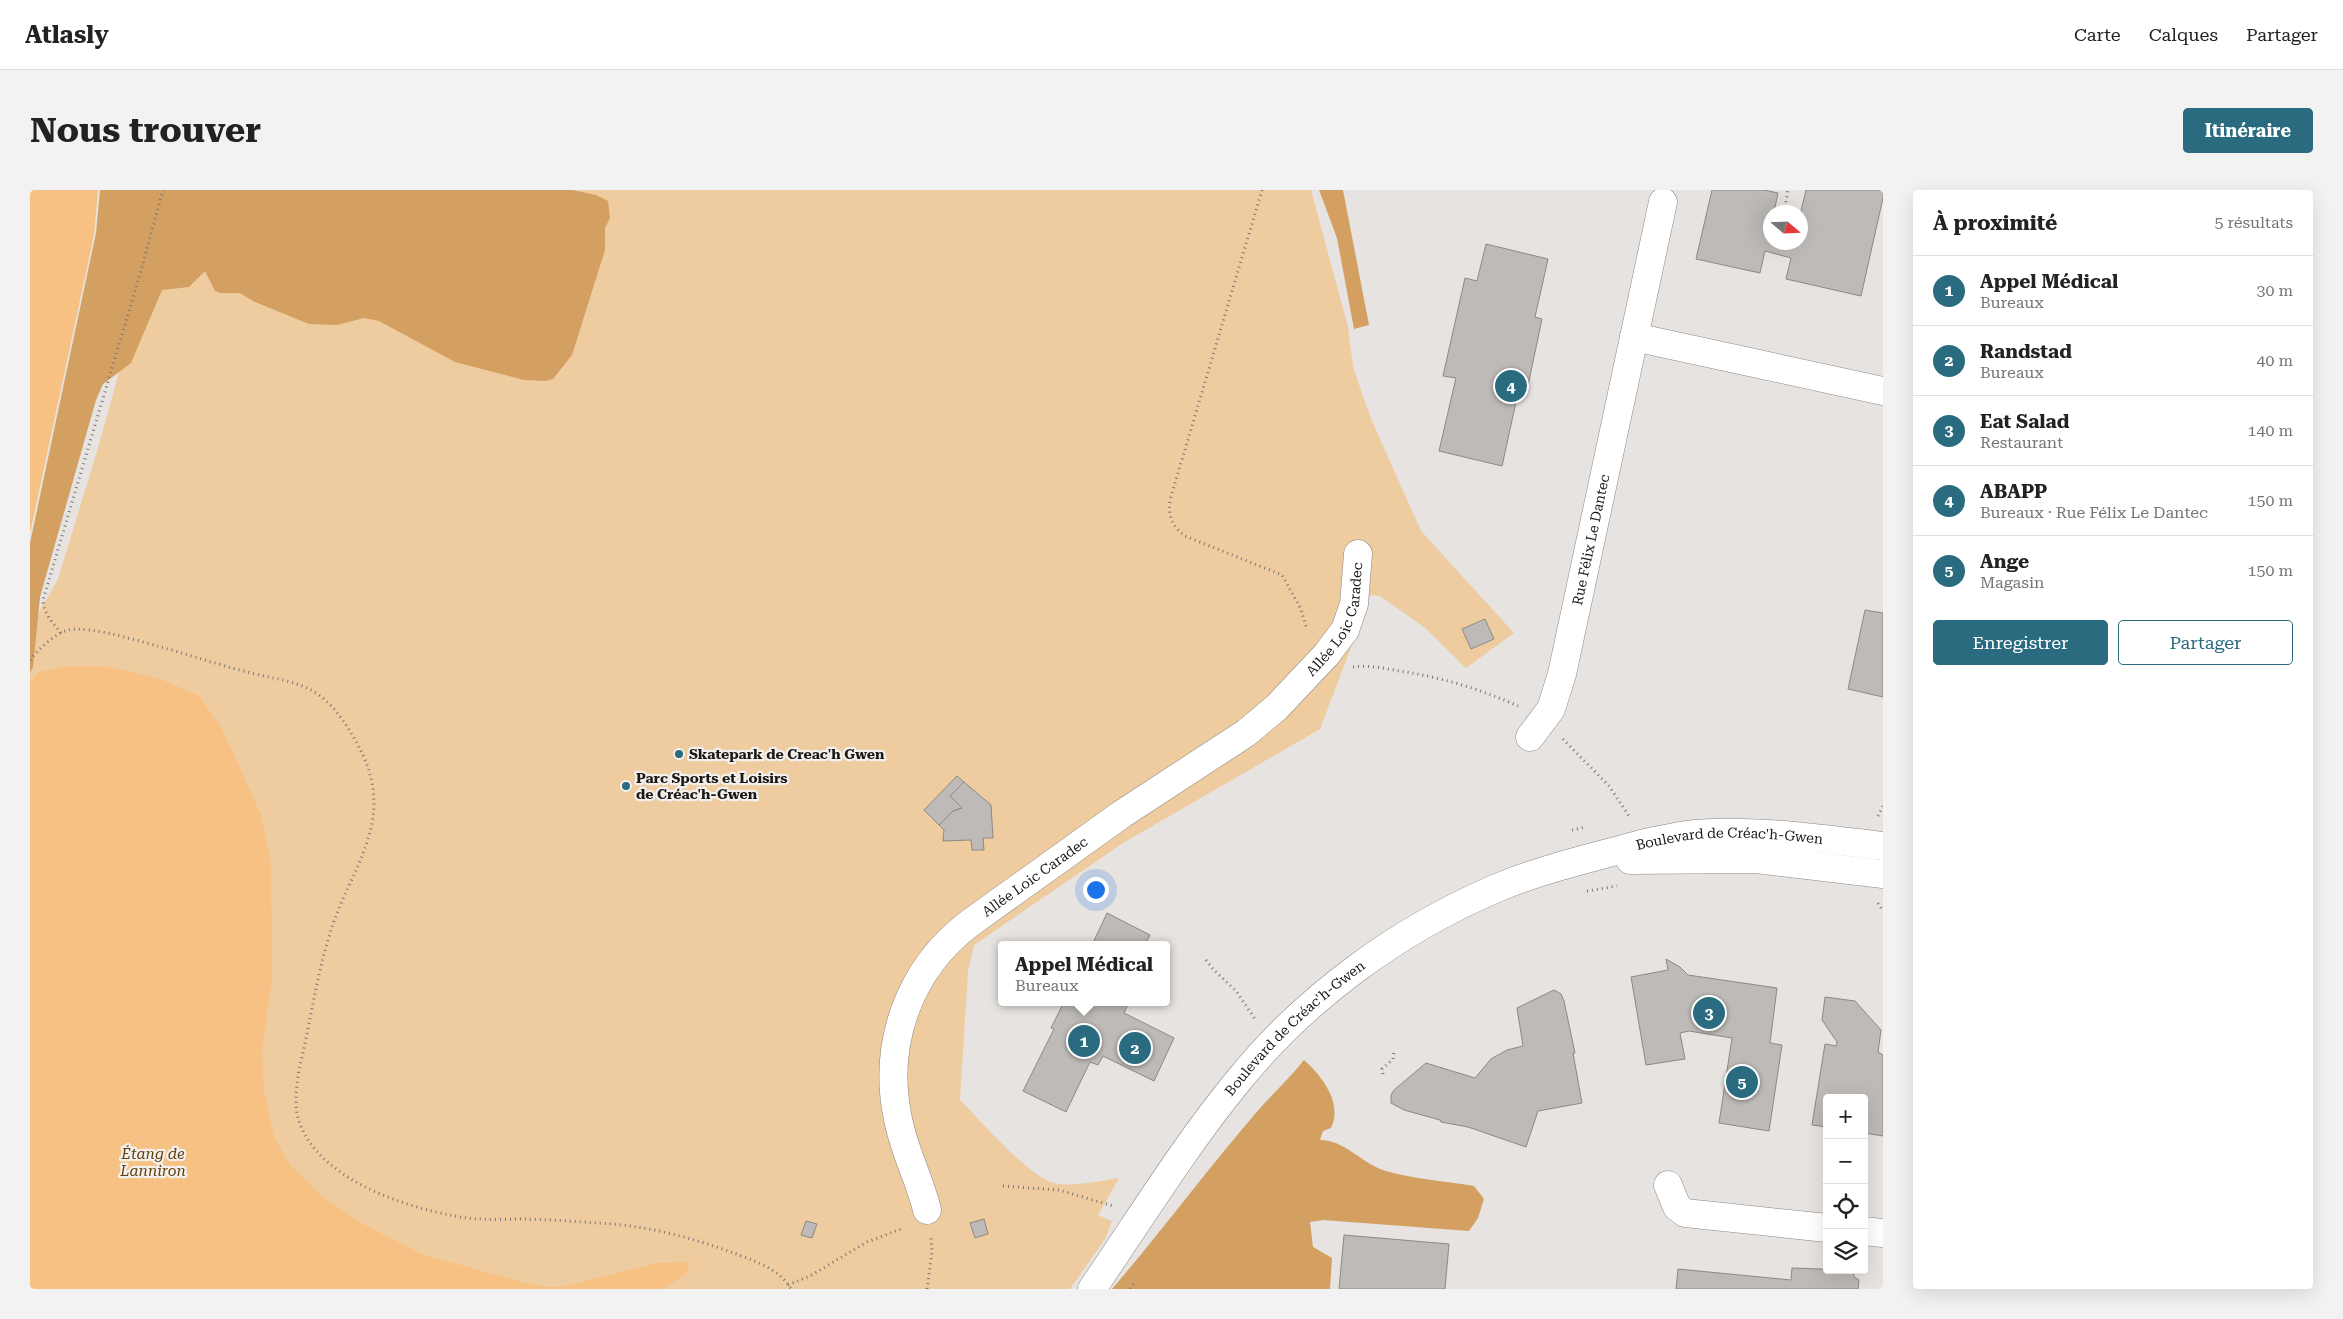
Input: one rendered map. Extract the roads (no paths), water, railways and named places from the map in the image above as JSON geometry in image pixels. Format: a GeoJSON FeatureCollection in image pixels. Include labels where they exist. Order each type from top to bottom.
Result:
{"type":"FeatureCollection","features":[{"type":"Feature","properties":{"kind":"street","name":"Rue Félix Le Dantec"},"geometry":{"type":"LineString","coordinates":[[1536,729],[1554,701],[1562,674],[1660,215]]}},
{"type":"Feature","properties":{"kind":"street"},"geometry":{"type":"LineString","coordinates":[[1634,337],[1883,391]]}},
{"type":"Feature","properties":{"kind":"street","name":"Allée Loic Caradec"},"geometry":{"type":"LineString","coordinates":[[927,1210],[898,1121],[894,1076],[897,1038],[904,1011],[934,956],[958,932],[1122,814],[1246,734],[1277,707],[1338,661],[1341,636],[1350,619],[1356,589],[1358,554]]}},
{"type":"Feature","properties":{"kind":"street","name":"Boulevard de Créac'h-Gwen"},"geometry":{"type":"LineString","coordinates":[[1092,1289],[1177,1162],[1238,1081],[1266,1048],[1346,977],[1380,952],[1446,913],[1512,882],[1645,843],[1693,834],[1762,833],[1883,846]]}},
{"type":"Feature","properties":{"kind":"street","name":"Boulevard de Créac'h-Gwen"},"geometry":{"type":"LineString","coordinates":[[1578,862],[1661,859],[1756,859],[1878,885]]}},
{"type":"Feature","properties":{"kind":"street"},"geometry":{"type":"LineString","coordinates":[[1668,1185],[1678,1207],[1685,1213],[1823,1228]]}},
{"type":"Feature","properties":{"kind":"street"},"geometry":{"type":"LineString","coordinates":[[1868,1232],[1883,1233]]}},
{"type":"Feature","properties":{"kind":"water"},"geometry":{"type":"Polygon","coordinates":[[[30,190],[98,190],[94,235],[30,533],[30,190]]]}},
{"type":"Feature","properties":{"kind":"water","name":"Étang de Lanniron"},"geometry":{"type":"Polygon","coordinates":[[[68,666],[102,666],[165,681],[199,696],[221,727],[261,815],[271,864],[272,977],[262,1051],[264,1091],[274,1137],[290,1165],[320,1195],[363,1224],[421,1254],[545,1287],[561,1287],[658,1263],[690,1262],[686,1274],[663,1289],[30,1289],[30,682],[39,672],[68,666]]]}},
{"type":"Feature","properties":{"kind":"place","name":"ABAPP"},"geometry":{"type":"Point","coordinates":[1511,386]}},
{"type":"Feature","properties":{"kind":"place","name":"Skatepark de Creac'h Gwen"},"geometry":{"type":"Point","coordinates":[679,754]}},
{"type":"Feature","properties":{"kind":"place","name":"Parc Sports et Loisirs de Créac'h-Gwen"},"geometry":{"type":"Point","coordinates":[626,786]}},
{"type":"Feature","properties":{"kind":"place","name":"Eat Salad"},"geometry":{"type":"Point","coordinates":[1709,1013]}},
{"type":"Feature","properties":{"kind":"place","name":"Appel Médical"},"geometry":{"type":"Point","coordinates":[1084,1041]}},
{"type":"Feature","properties":{"kind":"place","name":"Randstad"},"geometry":{"type":"Point","coordinates":[1135,1048]}},
{"type":"Feature","properties":{"kind":"place","name":"Ange"},"geometry":{"type":"Point","coordinates":[1742,1082]}}]}
